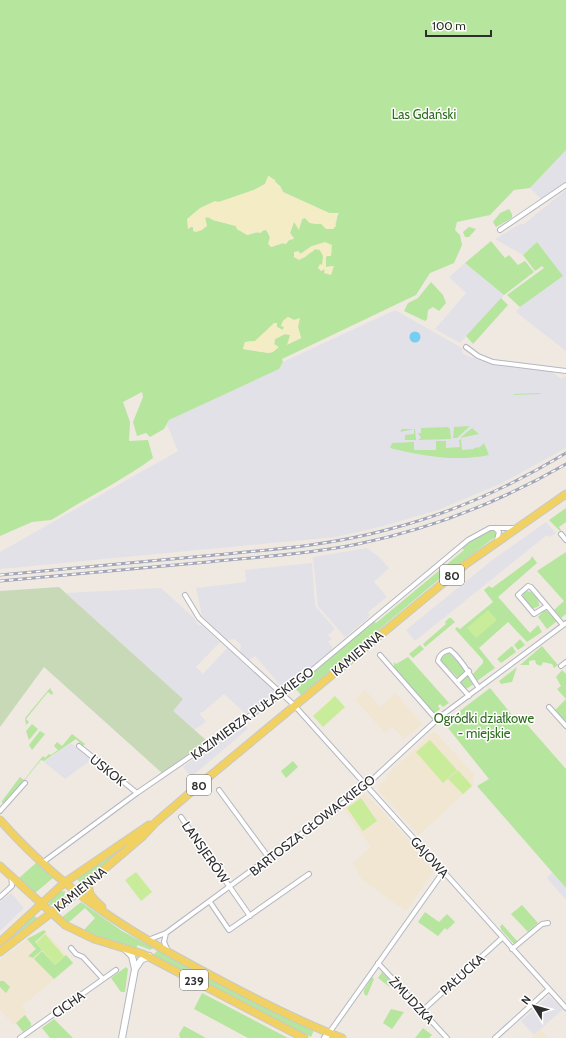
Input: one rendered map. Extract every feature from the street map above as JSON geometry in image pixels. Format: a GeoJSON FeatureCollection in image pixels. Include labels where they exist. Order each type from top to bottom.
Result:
{"type":"FeatureCollection","features":[{"type":"Feature","properties":{"kind":"main road","name":"KAMIENNA"},"geometry":{"type":"LineString","coordinates":[[0,942],[64,883],[156,822],[294,705],[497,540],[566,494]]}},
{"type":"Feature","properties":{"kind":"main road","name":"239"},"geometry":{"type":"LineString","coordinates":[[0,820],[41,864],[76,893],[146,940],[282,1013],[328,1036],[342,1038]]}},
{"type":"Feature","properties":{"kind":"main road","name":"KAMIENNA"},"geometry":{"type":"LineString","coordinates":[[0,952],[76,893],[143,836],[156,822]]}},
{"type":"Feature","properties":{"kind":"main road","name":"239"},"geometry":{"type":"LineString","coordinates":[[0,866],[65,925],[77,932],[149,956],[304,1038]]}},
{"type":"Feature","properties":{"kind":"main road"},"geometry":{"type":"LineString","coordinates":[[90,881],[89,894],[101,906],[107,915]]}},
{"type":"Feature","properties":{"kind":"main road"},"geometry":{"type":"LineString","coordinates":[[32,894],[32,911]]}},
{"type":"Feature","properties":{"kind":"street"},"geometry":{"type":"LineString","coordinates":[[500,230],[566,185]]}},
{"type":"Feature","properties":{"kind":"street"},"geometry":{"type":"LineString","coordinates":[[466,347],[478,356],[493,362],[566,371]]}},
{"type":"Feature","properties":{"kind":"street"},"geometry":{"type":"LineString","coordinates":[[494,528],[499,532],[497,540]]}},
{"type":"Feature","properties":{"kind":"street","name":"KAZIMIERZA PUŁASKIEGO"},"geometry":{"type":"LineString","coordinates":[[41,864],[136,793],[282,694],[468,540],[486,529],[515,528]]}},
{"type":"Feature","properties":{"kind":"street"},"geometry":{"type":"LineString","coordinates":[[561,534],[566,540]]}},
{"type":"Feature","properties":{"kind":"street"},"geometry":{"type":"LineString","coordinates":[[547,606],[534,614],[518,595],[528,586],[531,587],[564,624]]}},
{"type":"Feature","properties":{"kind":"street"},"geometry":{"type":"LineString","coordinates":[[185,595],[199,618],[282,694]]}},
{"type":"Feature","properties":{"kind":"street","name":"BARTOSZA GŁOWACKIEGO"},"geometry":{"type":"LineString","coordinates":[[146,940],[166,933],[210,902],[365,786],[437,720],[564,624]]}},
{"type":"Feature","properties":{"kind":"street"},"geometry":{"type":"LineString","coordinates":[[469,696],[438,661],[442,653],[450,650],[468,671],[479,688]]}},
{"type":"Feature","properties":{"kind":"street"},"geometry":{"type":"LineString","coordinates":[[380,655],[437,720]]}},
{"type":"Feature","properties":{"kind":"street"},"geometry":{"type":"LineString","coordinates":[[561,666],[566,662]]}},
{"type":"Feature","properties":{"kind":"street"},"geometry":{"type":"LineString","coordinates":[[457,682],[468,671]]}},
{"type":"Feature","properties":{"kind":"street","name":"GAJOWA"},"geometry":{"type":"LineString","coordinates":[[282,694],[294,705],[365,786],[566,1008]]}},
{"type":"Feature","properties":{"kind":"street"},"geometry":{"type":"LineString","coordinates":[[549,707],[566,726]]}},
{"type":"Feature","properties":{"kind":"street","name":"USKOK"},"geometry":{"type":"LineString","coordinates":[[78,746],[136,793]]}},
{"type":"Feature","properties":{"kind":"street"},"geometry":{"type":"LineString","coordinates":[[0,811],[25,783]]}},
{"type":"Feature","properties":{"kind":"street"},"geometry":{"type":"LineString","coordinates":[[219,790],[269,858]]}},
{"type":"Feature","properties":{"kind":"street","name":"LANSJERÓW"},"geometry":{"type":"LineString","coordinates":[[181,817],[250,916]]}},
{"type":"Feature","properties":{"kind":"street"},"geometry":{"type":"LineString","coordinates":[[328,1036],[443,872]]}},
{"type":"Feature","properties":{"kind":"street"},"geometry":{"type":"LineString","coordinates":[[210,902],[229,930],[309,874]]}},
{"type":"Feature","properties":{"kind":"street"},"geometry":{"type":"LineString","coordinates":[[0,897],[12,886],[11,876]]}},
{"type":"Feature","properties":{"kind":"street"},"geometry":{"type":"LineString","coordinates":[[512,949],[542,924],[548,923]]}},
{"type":"Feature","properties":{"kind":"street"},"geometry":{"type":"LineString","coordinates":[[166,933],[164,942],[169,953]]}},
{"type":"Feature","properties":{"kind":"street","name":"PAŁUCKA"},"geometry":{"type":"LineString","coordinates":[[422,1011],[502,938]]}},
{"type":"Feature","properties":{"kind":"street"},"geometry":{"type":"LineString","coordinates":[[122,1038],[134,969],[132,956],[123,947]]}},
{"type":"Feature","properties":{"kind":"street"},"geometry":{"type":"LineString","coordinates":[[71,948],[76,954],[83,957],[103,979]]}},
{"type":"Feature","properties":{"kind":"street"},"geometry":{"type":"LineString","coordinates":[[134,969],[141,960],[149,956]]}},
{"type":"Feature","properties":{"kind":"street","name":"ŻMUDZKA"},"geometry":{"type":"LineString","coordinates":[[378,963],[447,1038]]}},
{"type":"Feature","properties":{"kind":"street","name":"CICHA"},"geometry":{"type":"LineString","coordinates":[[20,1038],[116,970]]}},
{"type":"Feature","properties":{"kind":"street"},"geometry":{"type":"LineString","coordinates":[[495,1038],[549,989]]}},
{"type":"Feature","properties":{"kind":"shaded area"},"geometry":{"type":"Polygon","coordinates":[[[566,150],[566,181],[541,199],[530,188],[566,150]]]}},
{"type":"Feature","properties":{"kind":"shaded area"},"geometry":{"type":"Polygon","coordinates":[[[566,190],[566,351],[516,312],[520,307],[562,276],[537,242],[523,255],[495,239],[520,224],[524,224],[566,190]]]}},
{"type":"Feature","properties":{"kind":"shaded area"},"geometry":{"type":"Polygon","coordinates":[[[465,263],[504,295],[460,343],[435,329],[466,293],[449,277],[465,263]]]}},
{"type":"Feature","properties":{"kind":"shaded area"},"geometry":{"type":"Polygon","coordinates":[[[395,310],[462,348],[463,354],[492,365],[551,371],[561,379],[566,376],[566,448],[500,484],[438,510],[383,526],[336,537],[0,569],[0,552],[178,451],[167,425],[168,420],[279,369],[283,362],[395,310]]]}},
{"type":"Feature","properties":{"kind":"shaded area"},"geometry":{"type":"Polygon","coordinates":[[[546,522],[556,533],[549,537],[547,535],[415,641],[406,630],[491,561],[546,522]]]}},
{"type":"Feature","properties":{"kind":"shaded area"},"geometry":{"type":"Polygon","coordinates":[[[367,548],[378,556],[389,568],[374,582],[387,597],[368,612],[370,615],[367,619],[345,637],[318,606],[313,557],[367,548]]]}},
{"type":"Feature","properties":{"kind":"shaded area"},"geometry":{"type":"Polygon","coordinates":[[[312,563],[315,606],[335,629],[328,635],[332,639],[328,642],[332,646],[332,650],[286,687],[282,687],[255,656],[249,660],[240,652],[241,645],[234,639],[227,640],[202,616],[196,588],[246,582],[245,570],[312,563]]]}},
{"type":"Feature","properties":{"kind":"shaded area"},"geometry":{"type":"Polygon","coordinates":[[[161,588],[194,618],[197,624],[202,626],[220,642],[196,667],[203,674],[227,648],[273,690],[274,693],[246,714],[224,694],[203,712],[199,713],[206,722],[194,730],[172,711],[183,699],[66,593],[161,588]]]}},
{"type":"Feature","properties":{"kind":"shaded area"},"geometry":{"type":"Polygon","coordinates":[[[365,690],[380,707],[395,693],[422,724],[404,739],[392,726],[385,733],[355,699],[365,690]]]}},
{"type":"Feature","properties":{"kind":"shaded area"},"geometry":{"type":"Polygon","coordinates":[[[244,724],[248,729],[191,777],[183,767],[244,724]]]}},
{"type":"Feature","properties":{"kind":"shaded area"},"geometry":{"type":"Polygon","coordinates":[[[434,731],[474,774],[473,785],[419,835],[378,790],[382,781],[383,782],[388,777],[387,775],[434,731]]]}},
{"type":"Feature","properties":{"kind":"shaded area"},"geometry":{"type":"Polygon","coordinates":[[[71,743],[91,760],[65,779],[44,762],[71,743]]]}},
{"type":"Feature","properties":{"kind":"shaded area"},"geometry":{"type":"Polygon","coordinates":[[[365,793],[433,866],[433,872],[406,911],[362,880],[353,863],[371,847],[343,808],[365,793]]]}},
{"type":"Feature","properties":{"kind":"shaded area"},"geometry":{"type":"Polygon","coordinates":[[[552,872],[566,888],[566,900],[547,878],[552,872]]]}},
{"type":"Feature","properties":{"kind":"shaded area"},"geometry":{"type":"Polygon","coordinates":[[[11,893],[24,908],[0,931],[0,902],[11,893]]]}},
{"type":"Feature","properties":{"kind":"shaded area"},"geometry":{"type":"Polygon","coordinates":[[[44,930],[74,963],[22,1006],[27,1013],[14,1025],[0,1010],[0,960],[27,939],[44,930]]]}},
{"type":"Feature","properties":{"kind":"shaded area"},"geometry":{"type":"Polygon","coordinates":[[[549,996],[563,1009],[534,1035],[521,1021],[549,996]]]}},
{"type":"Feature","properties":{"kind":"shaded area"},"geometry":{"type":"Polygon","coordinates":[[[540,1029],[548,1038],[532,1038],[534,1035],[540,1029]]]}},
{"type":"Feature","properties":{"kind":"green space","name":"Las Gdański"},"geometry":{"type":"Polygon","coordinates":[[[0,0],[566,0],[566,150],[530,188],[514,190],[490,215],[457,222],[455,230],[460,235],[462,245],[454,263],[430,273],[416,295],[282,359],[283,362],[279,369],[169,420],[164,429],[150,437],[146,433],[137,436],[133,422],[143,397],[142,392],[123,402],[130,422],[129,441],[148,440],[153,458],[118,481],[51,520],[32,522],[0,536],[0,0]],[[269,176],[265,184],[254,190],[219,202],[190,226],[194,228],[207,226],[205,218],[208,217],[213,220],[236,226],[237,229],[247,235],[266,230],[269,232],[271,247],[283,243],[286,244],[289,240],[294,238],[290,233],[294,221],[300,225],[302,219],[305,218],[310,223],[336,223],[338,213],[329,213],[283,192],[280,186],[269,176]],[[312,246],[300,254],[298,251],[294,257],[312,252],[315,249],[320,250],[323,255],[323,269],[326,270],[324,272],[331,270],[333,266],[326,267],[326,257],[332,252],[312,246]],[[288,317],[283,321],[281,326],[284,326],[283,330],[277,327],[255,341],[245,342],[243,349],[269,353],[278,347],[274,345],[275,339],[285,334],[290,335],[290,343],[301,338],[298,327],[299,319],[294,320],[288,317]]]}},
{"type":"Feature","properties":{"kind":"green space"},"geometry":{"type":"Polygon","coordinates":[[[509,209],[512,214],[512,218],[496,227],[493,222],[500,213],[509,209]]]}},
{"type":"Feature","properties":{"kind":"green space"},"geometry":{"type":"Polygon","coordinates":[[[469,227],[476,229],[469,237],[465,237],[463,232],[469,227]]]}},
{"type":"Feature","properties":{"kind":"green space"},"geometry":{"type":"Polygon","coordinates":[[[491,241],[505,258],[509,255],[518,265],[525,261],[534,272],[504,295],[465,263],[491,241]]]}},
{"type":"Feature","properties":{"kind":"green space"},"geometry":{"type":"Polygon","coordinates":[[[537,242],[563,276],[520,307],[507,295],[544,268],[542,266],[535,271],[523,255],[537,242]]]}},
{"type":"Feature","properties":{"kind":"green space"},"geometry":{"type":"Polygon","coordinates":[[[431,282],[443,295],[446,303],[439,311],[433,307],[428,310],[427,319],[425,321],[404,311],[408,303],[418,298],[431,282]]]}},
{"type":"Feature","properties":{"kind":"green space"},"geometry":{"type":"Polygon","coordinates":[[[501,298],[508,305],[473,344],[466,336],[501,298]]]}},
{"type":"Feature","properties":{"kind":"green space"},"geometry":{"type":"Polygon","coordinates":[[[541,393],[539,394],[513,395],[515,394],[541,393]]]}},
{"type":"Feature","properties":{"kind":"green space"},"geometry":{"type":"Polygon","coordinates":[[[470,426],[457,438],[453,438],[454,427],[470,426]]]}},
{"type":"Feature","properties":{"kind":"green space"},"geometry":{"type":"Polygon","coordinates":[[[448,427],[450,429],[451,439],[418,440],[421,438],[418,433],[421,433],[421,428],[448,427]]]}},
{"type":"Feature","properties":{"kind":"green space"},"geometry":{"type":"Polygon","coordinates":[[[472,428],[479,434],[460,438],[472,428]]]}},
{"type":"Feature","properties":{"kind":"green space"},"geometry":{"type":"Polygon","coordinates":[[[402,429],[414,429],[400,432],[402,429]]]}},
{"type":"Feature","properties":{"kind":"green space"},"geometry":{"type":"Polygon","coordinates":[[[414,429],[416,440],[405,440],[405,435],[414,434],[414,429]]]}},
{"type":"Feature","properties":{"kind":"green space"},"geometry":{"type":"Polygon","coordinates":[[[463,439],[461,440],[462,450],[474,449],[480,447],[484,443],[489,455],[451,458],[390,448],[392,443],[414,442],[414,450],[436,450],[436,441],[446,441],[446,448],[460,447],[459,440],[463,439]]]}},
{"type":"Feature","properties":{"kind":"green space"},"geometry":{"type":"Polygon","coordinates":[[[566,508],[566,522],[559,527],[561,530],[560,531],[549,520],[566,508]]]}},
{"type":"Feature","properties":{"kind":"green space"},"geometry":{"type":"Polygon","coordinates":[[[491,530],[496,532],[495,537],[437,581],[301,695],[295,688],[374,621],[376,623],[464,550],[462,548],[479,535],[491,530]]]}},
{"type":"Feature","properties":{"kind":"green space"},"geometry":{"type":"Polygon","coordinates":[[[566,552],[566,614],[561,618],[554,610],[564,601],[537,571],[566,552]]]}},
{"type":"Feature","properties":{"kind":"green space"},"geometry":{"type":"Polygon","coordinates":[[[532,556],[537,563],[498,597],[530,633],[538,625],[542,632],[527,642],[508,622],[479,648],[495,668],[477,681],[473,674],[483,663],[483,660],[455,629],[457,627],[460,629],[493,602],[484,590],[489,586],[492,588],[530,560],[532,556]]]}},
{"type":"Feature","properties":{"kind":"green space"},"geometry":{"type":"Polygon","coordinates":[[[59,587],[183,699],[173,711],[207,741],[162,773],[44,667],[0,727],[0,591],[59,587]]]}},
{"type":"Feature","properties":{"kind":"green space"},"geometry":{"type":"Polygon","coordinates":[[[523,592],[531,592],[536,596],[539,606],[532,609],[523,599],[523,592]]]}},
{"type":"Feature","properties":{"kind":"green space"},"geometry":{"type":"Polygon","coordinates":[[[545,609],[557,621],[547,629],[538,617],[545,609]]]}},
{"type":"Feature","properties":{"kind":"green space"},"geometry":{"type":"Polygon","coordinates":[[[488,610],[497,620],[476,638],[467,628],[488,610]]]}},
{"type":"Feature","properties":{"kind":"green space"},"geometry":{"type":"Polygon","coordinates":[[[449,618],[455,622],[425,647],[423,644],[446,624],[445,622],[449,618]]]}},
{"type":"Feature","properties":{"kind":"green space"},"geometry":{"type":"Polygon","coordinates":[[[520,639],[525,645],[518,650],[514,645],[520,639]]]}},
{"type":"Feature","properties":{"kind":"green space"},"geometry":{"type":"Polygon","coordinates":[[[420,645],[424,649],[413,658],[409,654],[420,645]]]}},
{"type":"Feature","properties":{"kind":"green space"},"geometry":{"type":"Polygon","coordinates":[[[512,646],[516,652],[501,663],[497,659],[512,646]]]}},
{"type":"Feature","properties":{"kind":"green space"},"geometry":{"type":"Polygon","coordinates":[[[542,646],[558,665],[554,668],[552,664],[543,662],[541,666],[536,664],[535,660],[529,661],[529,665],[520,665],[542,646]]]}},
{"type":"Feature","properties":{"kind":"green space"},"geometry":{"type":"Polygon","coordinates":[[[448,652],[466,671],[458,678],[440,660],[448,652]]]}},
{"type":"Feature","properties":{"kind":"green space"},"geometry":{"type":"Polygon","coordinates":[[[408,657],[449,703],[443,707],[440,704],[438,706],[440,709],[434,714],[394,668],[394,662],[396,664],[408,657]]]}},
{"type":"Feature","properties":{"kind":"green space"},"geometry":{"type":"Polygon","coordinates":[[[517,667],[512,682],[501,684],[499,681],[517,667]]]}},
{"type":"Feature","properties":{"kind":"green space"},"geometry":{"type":"Polygon","coordinates":[[[562,670],[566,674],[566,699],[557,689],[561,686],[556,677],[562,670]]]}},
{"type":"Feature","properties":{"kind":"green space"},"geometry":{"type":"Polygon","coordinates":[[[468,675],[474,684],[466,689],[459,682],[468,675]]]}},
{"type":"Feature","properties":{"kind":"green space"},"geometry":{"type":"Polygon","coordinates":[[[50,688],[53,693],[52,695],[48,692],[26,719],[29,722],[26,725],[25,718],[50,688]]]}},
{"type":"Feature","properties":{"kind":"green space","name":"Ogródki działkowe - miejskie"},"geometry":{"type":"Polygon","coordinates":[[[490,688],[521,726],[523,720],[566,769],[566,888],[477,786],[489,779],[444,723],[490,688]]]}},
{"type":"Feature","properties":{"kind":"green space"},"geometry":{"type":"Polygon","coordinates":[[[335,696],[345,707],[323,727],[313,716],[335,696]]]}},
{"type":"Feature","properties":{"kind":"green space"},"geometry":{"type":"Polygon","coordinates":[[[566,699],[566,723],[555,710],[566,699]]]}},
{"type":"Feature","properties":{"kind":"green space"},"geometry":{"type":"Polygon","coordinates":[[[32,724],[38,729],[29,740],[26,731],[32,724]]]}},
{"type":"Feature","properties":{"kind":"green space"},"geometry":{"type":"Polygon","coordinates":[[[40,731],[45,734],[32,750],[29,745],[40,731]]]}},
{"type":"Feature","properties":{"kind":"green space"},"geometry":{"type":"Polygon","coordinates":[[[72,734],[85,744],[83,746],[76,739],[44,761],[41,760],[6,803],[2,803],[20,777],[24,780],[43,756],[45,758],[49,754],[51,755],[58,750],[54,746],[57,742],[62,746],[72,734]]]}},
{"type":"Feature","properties":{"kind":"green space"},"geometry":{"type":"Polygon","coordinates":[[[430,740],[457,770],[443,783],[416,752],[430,740]]]}},
{"type":"Feature","properties":{"kind":"green space"},"geometry":{"type":"Polygon","coordinates":[[[293,761],[298,767],[286,778],[281,771],[293,761]]]}},
{"type":"Feature","properties":{"kind":"green space"},"geometry":{"type":"Polygon","coordinates":[[[458,770],[472,786],[463,794],[448,779],[458,770]]]}},
{"type":"Feature","properties":{"kind":"green space"},"geometry":{"type":"Polygon","coordinates":[[[361,798],[377,821],[363,831],[347,808],[361,798]]]}},
{"type":"Feature","properties":{"kind":"green space"},"geometry":{"type":"Polygon","coordinates":[[[146,829],[82,885],[77,879],[125,846],[146,829]]]}},
{"type":"Feature","properties":{"kind":"green space"},"geometry":{"type":"Polygon","coordinates":[[[36,863],[53,878],[35,893],[19,878],[36,863]]]}},
{"type":"Feature","properties":{"kind":"green space"},"geometry":{"type":"Polygon","coordinates":[[[136,872],[152,892],[141,901],[125,880],[136,872]]]}},
{"type":"Feature","properties":{"kind":"green space"},"geometry":{"type":"Polygon","coordinates":[[[65,891],[65,894],[60,901],[49,905],[49,902],[55,895],[65,891]]]}},
{"type":"Feature","properties":{"kind":"green space"},"geometry":{"type":"Polygon","coordinates":[[[81,902],[122,931],[153,948],[150,950],[138,945],[136,948],[83,931],[95,918],[85,908],[68,923],[61,918],[81,902]]]}},
{"type":"Feature","properties":{"kind":"green space"},"geometry":{"type":"Polygon","coordinates":[[[522,905],[538,923],[528,932],[511,914],[522,905]]]}},
{"type":"Feature","properties":{"kind":"green space"},"geometry":{"type":"Polygon","coordinates":[[[425,912],[439,922],[447,914],[455,922],[447,930],[445,928],[438,936],[418,922],[425,912]]]}},
{"type":"Feature","properties":{"kind":"green space"},"geometry":{"type":"Polygon","coordinates":[[[32,915],[38,918],[0,947],[0,945],[32,915]]]}},
{"type":"Feature","properties":{"kind":"green space"},"geometry":{"type":"Polygon","coordinates":[[[502,924],[518,942],[515,945],[502,931],[500,927],[502,924]]]}},
{"type":"Feature","properties":{"kind":"green space"},"geometry":{"type":"Polygon","coordinates":[[[44,930],[46,932],[35,942],[42,950],[33,958],[28,956],[36,949],[27,939],[44,930]]]}},
{"type":"Feature","properties":{"kind":"green space"},"geometry":{"type":"Polygon","coordinates":[[[45,934],[64,956],[55,965],[36,943],[45,934]]]}},
{"type":"Feature","properties":{"kind":"green space"},"geometry":{"type":"Polygon","coordinates":[[[141,949],[154,954],[158,950],[281,1015],[314,1030],[311,1037],[265,1015],[141,949]]]}},
{"type":"Feature","properties":{"kind":"green space"},"geometry":{"type":"Polygon","coordinates":[[[42,951],[55,965],[66,955],[73,963],[54,979],[34,959],[42,951]]]}},
{"type":"Feature","properties":{"kind":"green space"},"geometry":{"type":"Polygon","coordinates":[[[126,967],[128,969],[125,992],[121,992],[111,978],[126,967]]]}},
{"type":"Feature","properties":{"kind":"green space"},"geometry":{"type":"Polygon","coordinates":[[[382,972],[393,983],[390,987],[378,978],[382,972]]]}},
{"type":"Feature","properties":{"kind":"green space"},"geometry":{"type":"Polygon","coordinates":[[[372,977],[374,979],[367,996],[364,994],[364,990],[372,977]]]}},
{"type":"Feature","properties":{"kind":"green space"},"geometry":{"type":"Polygon","coordinates":[[[0,981],[4,981],[10,987],[6,993],[0,987],[0,981]]]}},
{"type":"Feature","properties":{"kind":"green space"},"geometry":{"type":"Polygon","coordinates":[[[202,993],[288,1038],[248,1038],[194,1009],[202,993]]]}},
{"type":"Feature","properties":{"kind":"green space"},"geometry":{"type":"Polygon","coordinates":[[[391,1009],[404,1012],[392,1029],[383,1023],[391,1009]]]}},
{"type":"Feature","properties":{"kind":"green space"},"geometry":{"type":"Polygon","coordinates":[[[25,1015],[31,1023],[31,1026],[23,1032],[16,1023],[25,1015]]]}},
{"type":"Feature","properties":{"kind":"green space"},"geometry":{"type":"Polygon","coordinates":[[[54,1019],[73,1038],[50,1038],[42,1028],[54,1019]]]}},
{"type":"Feature","properties":{"kind":"green space"},"geometry":{"type":"Polygon","coordinates":[[[184,1026],[206,1038],[180,1038],[179,1034],[184,1026]]]}},
{"type":"Feature","properties":{"kind":"green space"},"geometry":{"type":"Polygon","coordinates":[[[423,1028],[432,1035],[429,1038],[415,1038],[423,1028]]]}},
{"type":"Feature","properties":{"kind":"sand"},"geometry":{"type":"Polygon","coordinates":[[[268,176],[275,180],[275,183],[280,186],[283,192],[329,213],[339,213],[335,219],[336,226],[333,229],[326,229],[321,224],[310,223],[305,218],[302,219],[299,230],[294,222],[290,233],[294,239],[289,240],[285,244],[283,243],[271,247],[268,244],[270,237],[266,230],[263,230],[261,233],[255,232],[248,235],[237,229],[236,226],[213,220],[208,217],[205,218],[207,226],[202,230],[196,232],[193,231],[193,226],[188,229],[187,219],[200,208],[215,201],[219,202],[254,190],[265,184],[268,176]]]}},
{"type":"Feature","properties":{"kind":"sand"},"geometry":{"type":"Polygon","coordinates":[[[325,242],[332,245],[331,256],[326,257],[326,267],[334,266],[331,275],[324,273],[325,269],[321,271],[318,268],[320,264],[322,265],[323,256],[320,250],[315,249],[299,260],[294,257],[294,252],[298,251],[301,254],[312,246],[325,242]]]}},
{"type":"Feature","properties":{"kind":"sand"},"geometry":{"type":"Polygon","coordinates":[[[288,317],[294,320],[300,318],[298,327],[301,338],[287,345],[290,335],[285,334],[275,339],[274,344],[279,347],[273,352],[269,353],[243,349],[245,342],[255,341],[274,323],[277,323],[277,327],[283,330],[284,327],[281,326],[283,321],[288,317]]]}},
{"type":"Feature","properties":{"kind":"water"},"geometry":{"type":"Polygon","coordinates":[[[413,332],[417,332],[419,333],[419,341],[413,342],[410,339],[410,335],[413,332]]]}},
{"type":"Feature","properties":{"kind":"railway"},"geometry":{"type":"LineString","coordinates":[[0,575],[273,549],[341,540],[386,530],[456,508],[501,488],[566,453]]}},
{"type":"Feature","properties":{"kind":"railway"},"geometry":{"type":"LineString","coordinates":[[0,581],[283,555],[358,544],[385,538],[439,522],[491,502],[566,464]]}}]}
